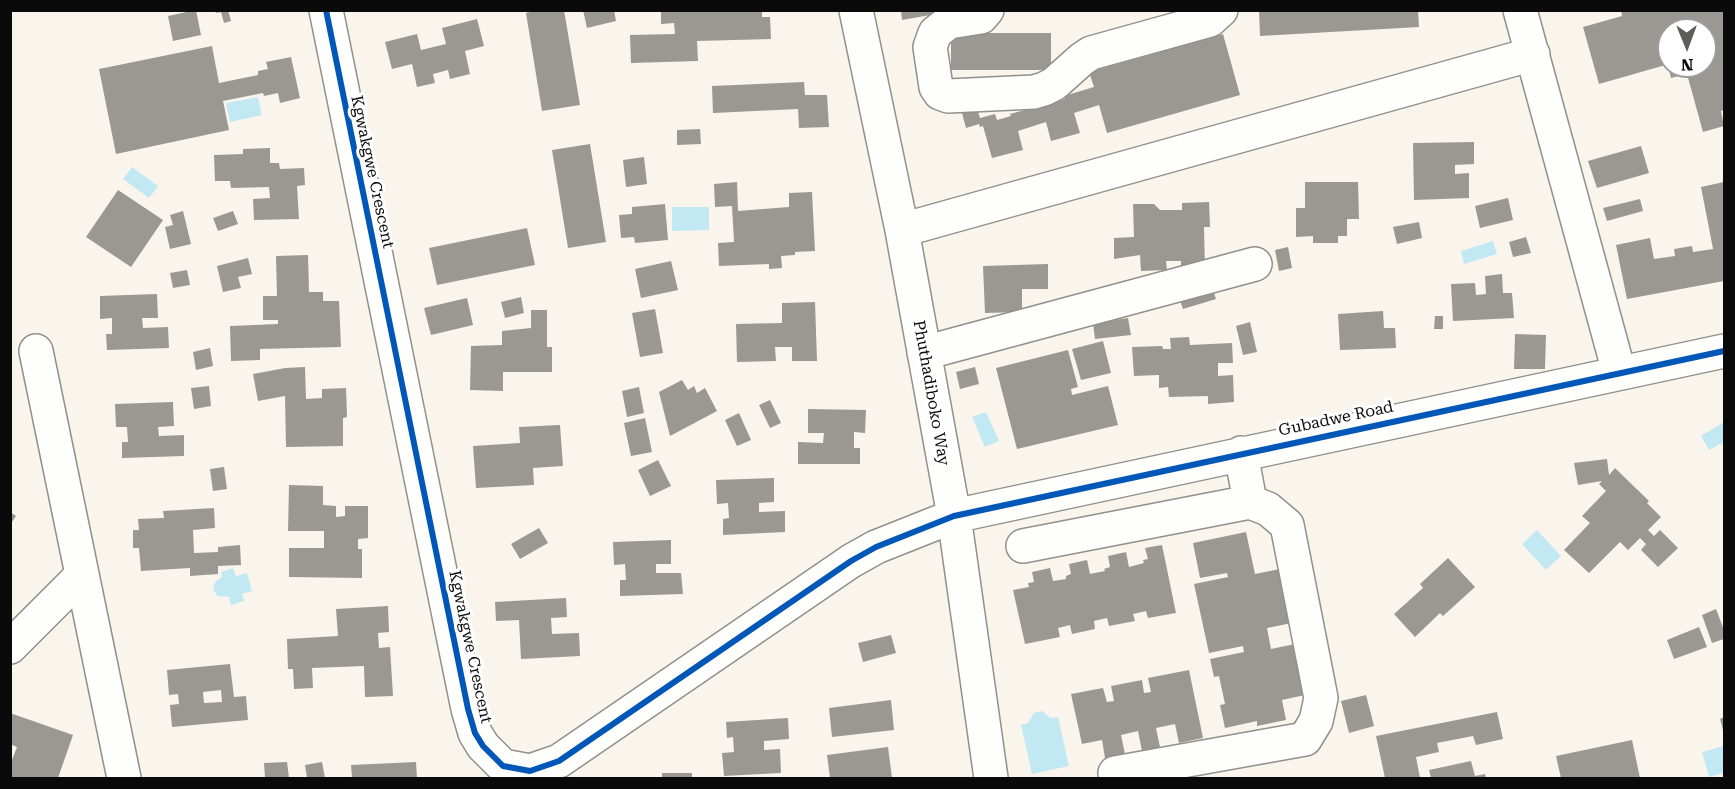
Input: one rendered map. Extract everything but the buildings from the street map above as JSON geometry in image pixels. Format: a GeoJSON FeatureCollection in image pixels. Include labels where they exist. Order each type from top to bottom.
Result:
{"type":"FeatureCollection","features":[{"type":"Feature","properties":{"kind":"street","name":"Kgwakgwe Crescent"},"geometry":{"type":"LineString","coordinates":[[326,10],[468,709],[475,733],[483,746],[503,766],[530,771],[559,761],[850,561],[876,547],[954,516]]}},
{"type":"Feature","properties":{"kind":"street","name":"Phuthadiboko Way"},"geometry":{"type":"LineString","coordinates":[[856,10],[902,230],[954,516],[991,778]]}},
{"type":"Feature","properties":{"kind":"street"},"geometry":{"type":"LineString","coordinates":[[987,10],[981,17],[949,22],[935,33],[930,47],[936,87],[940,93],[948,96],[1034,92],[1054,84],[1091,53],[1210,20],[1221,10]]}},
{"type":"Feature","properties":{"kind":"street"},"geometry":{"type":"LineString","coordinates":[[1520,10],[1619,372]]}},
{"type":"Feature","properties":{"kind":"street"},"geometry":{"type":"LineString","coordinates":[[902,230],[1533,54]]}},
{"type":"Feature","properties":{"kind":"street"},"geometry":{"type":"LineString","coordinates":[[924,353],[1255,264]]}},
{"type":"Feature","properties":{"kind":"street"},"geometry":{"type":"LineString","coordinates":[[36,351],[124,778]]}},
{"type":"Feature","properties":{"kind":"street","name":"Gubadwe Road"},"geometry":{"type":"LineString","coordinates":[[954,516],[1725,351]]}},
{"type":"Feature","properties":{"kind":"street"},"geometry":{"type":"LineString","coordinates":[[1241,453],[1250,501]]}},
{"type":"Feature","properties":{"kind":"street"},"geometry":{"type":"LineString","coordinates":[[1023,546],[1250,501],[1268,509],[1287,525],[1321,698],[1316,721],[1305,738],[1115,773]]}},
{"type":"Feature","properties":{"kind":"street"},"geometry":{"type":"LineString","coordinates":[[10,647],[82,575]]}},
{"type":"Feature","properties":{"kind":"water"},"geometry":{"type":"Polygon","coordinates":[[[258,97],[262,115],[230,122],[226,103],[258,97]]]}},
{"type":"Feature","properties":{"kind":"water"},"geometry":{"type":"Polygon","coordinates":[[[132,167],[158,186],[149,198],[123,179],[132,167]]]}},
{"type":"Feature","properties":{"kind":"water"},"geometry":{"type":"Polygon","coordinates":[[[672,207],[709,207],[709,230],[672,231],[672,207]]]}},
{"type":"Feature","properties":{"kind":"water"},"geometry":{"type":"Polygon","coordinates":[[[1493,241],[1497,254],[1464,264],[1461,251],[1493,241]]]}},
{"type":"Feature","properties":{"kind":"water"},"geometry":{"type":"Polygon","coordinates":[[[986,412],[999,441],[985,447],[972,417],[986,412]]]}},
{"type":"Feature","properties":{"kind":"water"},"geometry":{"type":"Polygon","coordinates":[[[1724,422],[1724,442],[1709,450],[1701,436],[1724,422]]]}},
{"type":"Feature","properties":{"kind":"water"},"geometry":{"type":"Polygon","coordinates":[[[1537,530],[1561,556],[1546,570],[1522,544],[1537,530]]]}},
{"type":"Feature","properties":{"kind":"water"},"geometry":{"type":"Polygon","coordinates":[[[233,568],[236,576],[247,573],[252,591],[242,594],[244,601],[231,605],[229,597],[218,596],[213,590],[215,582],[222,577],[221,572],[233,568]]]}},
{"type":"Feature","properties":{"kind":"water"},"geometry":{"type":"Polygon","coordinates":[[[1042,711],[1051,718],[1058,717],[1069,766],[1032,774],[1021,725],[1028,723],[1034,713],[1042,711]]]}},
{"type":"Feature","properties":{"kind":"water"},"geometry":{"type":"Polygon","coordinates":[[[1724,746],[1724,773],[1709,777],[1702,752],[1724,746]]]}},
{"type":"Feature","properties":{"kind":"cycle path"},"geometry":{"type":"LineString","coordinates":[[326,10],[468,709],[475,733],[483,746],[503,766],[530,771],[559,761],[851,561],[876,547],[954,516],[1724,351]]}}]}
